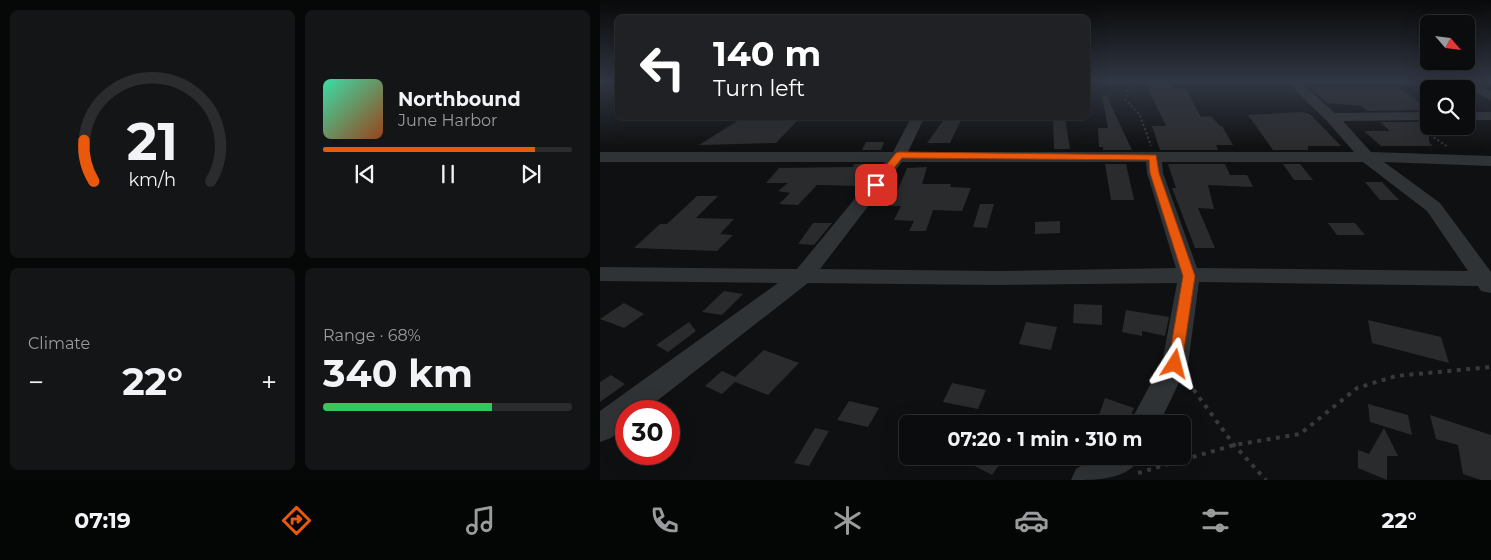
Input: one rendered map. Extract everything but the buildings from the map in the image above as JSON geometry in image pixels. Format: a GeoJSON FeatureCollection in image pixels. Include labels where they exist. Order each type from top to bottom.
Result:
{"type":"FeatureCollection","features":[{"type":"Feature","properties":{"kind":"street"},"geometry":{"type":"LineString","coordinates":[[1318,104],[1332,117],[1367,157],[1434,207],[1488,282]]}},
{"type":"Feature","properties":{"kind":"street"},"geometry":{"type":"LineString","coordinates":[[1332,117],[1420,116]]}},
{"type":"Feature","properties":{"kind":"street"},"geometry":{"type":"LineString","coordinates":[[1475,116],[1491,116]]}},
{"type":"Feature","properties":{"kind":"street"},"geometry":{"type":"LineString","coordinates":[[600,428],[804,275],[899,155],[916,120]]}},
{"type":"Feature","properties":{"kind":"street"},"geometry":{"type":"LineString","coordinates":[[600,157],[899,155],[1367,157],[1491,161]]}},
{"type":"Feature","properties":{"kind":"street"},"geometry":{"type":"LineString","coordinates":[[1149,415],[1175,364],[1189,276],[1155,173],[1153,157]]}},
{"type":"Feature","properties":{"kind":"street"},"geometry":{"type":"LineString","coordinates":[[600,274],[996,278],[1189,276],[1488,282]]}},
{"type":"Feature","properties":{"kind":"street"},"geometry":{"type":"LineString","coordinates":[[1087,480],[1127,465]]}},
{"type":"Feature","properties":{"kind":"path"},"geometry":{"type":"LineString","coordinates":[[1130,104],[1140,115],[1153,157]]}},
{"type":"Feature","properties":{"kind":"path"},"geometry":{"type":"LineString","coordinates":[[1403,116],[1470,160]]}},
{"type":"Feature","properties":{"kind":"path"},"geometry":{"type":"LineString","coordinates":[[1175,364],[1234,445],[1266,480]]}},
{"type":"Feature","properties":{"kind":"path"},"geometry":{"type":"LineString","coordinates":[[1191,453],[1300,434],[1357,388],[1396,376],[1491,368]]}},
{"type":"Feature","properties":{"kind":"route"},"geometry":{"type":"LineString","coordinates":[[876,185],[899,155],[1153,157],[1155,173],[1189,276],[1175,364]]}}]}
